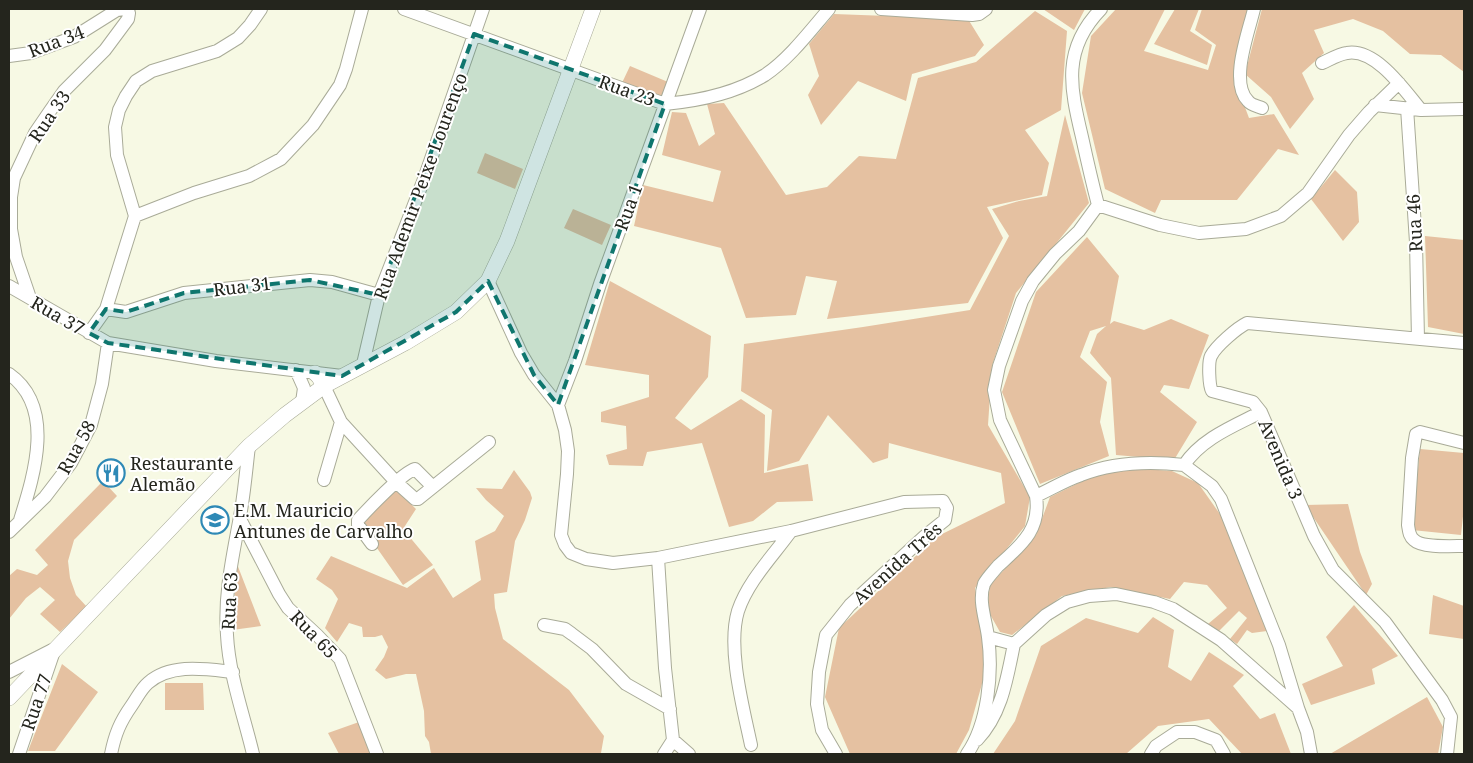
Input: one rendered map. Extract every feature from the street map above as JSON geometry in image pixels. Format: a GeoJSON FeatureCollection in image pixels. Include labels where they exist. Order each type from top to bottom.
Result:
{"type":"FeatureCollection","features":[{"type":"Feature","properties":{"kind":"main road"},"geometry":{"type":"LineString","coordinates":[[9,698],[249,446],[322,387],[406,343],[456,312],[488,281],[507,240],[593,9]]}},
{"type":"Feature","properties":{"kind":"main road"},"geometry":{"type":"LineString","coordinates":[[307,378],[320,377],[322,387]]}},
{"type":"Feature","properties":{"kind":"street","name":"Rua 34"},"geometry":{"type":"LineString","coordinates":[[9,56],[31,53],[51,47],[90,28],[112,11],[121,9],[128,11]]}},
{"type":"Feature","properties":{"kind":"street"},"geometry":{"type":"LineString","coordinates":[[89,332],[106,310],[135,216],[116,146],[115,127],[119,110],[126,96],[136,81],[152,71],[217,50],[238,38],[261,9]]}},
{"type":"Feature","properties":{"kind":"street"},"geometry":{"type":"LineString","coordinates":[[135,216],[194,193],[249,176],[281,159],[313,125],[340,85],[362,9]]}},
{"type":"Feature","properties":{"kind":"street","name":"Rua 23"},"geometry":{"type":"LineString","coordinates":[[404,9],[665,104],[687,102],[740,88],[765,75],[793,50],[830,9]]}},
{"type":"Feature","properties":{"kind":"street","name":"Rua Ademir Peixe Lourenço"},"geometry":{"type":"LineString","coordinates":[[363,364],[380,295],[424,179],[483,9]]}},
{"type":"Feature","properties":{"kind":"street","name":"Rua 1"},"geometry":{"type":"LineString","coordinates":[[558,405],[700,9]]}},
{"type":"Feature","properties":{"kind":"street"},"geometry":{"type":"LineString","coordinates":[[881,9],[935,11],[972,15],[979,14],[986,9]]}},
{"type":"Feature","properties":{"kind":"street"},"geometry":{"type":"LineString","coordinates":[[975,742],[989,689],[988,638],[982,594],[984,583],[1032,532],[1038,508],[1036,496],[1000,420],[994,390],[999,366],[1022,301],[1033,281],[1055,254],[1079,231],[1098,205],[1073,99],[1072,66],[1076,45],[1088,22],[1101,9]]}},
{"type":"Feature","properties":{"kind":"street"},"geometry":{"type":"LineString","coordinates":[[1254,9],[1242,57],[1240,78],[1242,94],[1249,103],[1262,108]]}},
{"type":"Feature","properties":{"kind":"street","name":"Rua 33"},"geometry":{"type":"LineString","coordinates":[[30,298],[16,257],[11,229],[11,197],[14,178],[35,133],[50,111],[64,91],[105,50],[128,19],[128,11]]}},
{"type":"Feature","properties":{"kind":"street"},"geometry":{"type":"LineString","coordinates":[[1322,63],[1347,53],[1360,53],[1377,61],[1422,110]]}},
{"type":"Feature","properties":{"kind":"street"},"geometry":{"type":"LineString","coordinates":[[1098,205],[1160,225],[1199,233],[1246,229],[1281,216],[1308,193],[1349,135],[1375,105],[1399,83]]}},
{"type":"Feature","properties":{"kind":"street"},"geometry":{"type":"LineString","coordinates":[[1375,105],[1422,110],[1464,109]]}},
{"type":"Feature","properties":{"kind":"street","name":"Rua 46"},"geometry":{"type":"LineString","coordinates":[[1407,108],[1416,242],[1418,339]]}},
{"type":"Feature","properties":{"kind":"street","name":"Rua 31"},"geometry":{"type":"LineString","coordinates":[[106,310],[126,312],[184,293],[310,280],[332,282],[380,295]]}},
{"type":"Feature","properties":{"kind":"street"},"geometry":{"type":"LineString","coordinates":[[488,281],[521,353],[534,375],[558,405]]}},
{"type":"Feature","properties":{"kind":"street","name":"Rua 37"},"geometry":{"type":"LineString","coordinates":[[9,286],[108,343]]}},
{"type":"Feature","properties":{"kind":"street","name":"Avenida 3"},"geometry":{"type":"LineString","coordinates":[[1447,754],[1451,717],[1442,700],[1385,622],[1333,570],[1314,536],[1261,412],[1253,402],[1217,393],[1209,387],[1211,356],[1239,327],[1247,323],[1464,343]]}},
{"type":"Feature","properties":{"kind":"street"},"geometry":{"type":"LineString","coordinates":[[108,343],[216,361],[296,370],[307,378],[342,376]]}},
{"type":"Feature","properties":{"kind":"street","name":"Rua 58"},"geometry":{"type":"LineString","coordinates":[[9,532],[45,497],[66,470],[91,425],[102,384],[108,343]]}},
{"type":"Feature","properties":{"kind":"street"},"geometry":{"type":"LineString","coordinates":[[9,374],[23,386],[29,396],[35,416],[37,433],[35,468],[20,520]]}},
{"type":"Feature","properties":{"kind":"street"},"geometry":{"type":"LineString","coordinates":[[302,402],[307,378]]}},
{"type":"Feature","properties":{"kind":"street"},"geometry":{"type":"LineString","coordinates":[[322,387],[341,422],[396,482],[416,500],[489,442]]}},
{"type":"Feature","properties":{"kind":"street","name":"Avenida Três"},"geometry":{"type":"LineString","coordinates":[[558,405],[565,430],[568,452],[561,535],[565,546],[571,553],[586,560],[613,563],[658,558],[791,531],[904,502],[943,501],[947,508],[945,520],[850,605],[826,635],[817,704],[822,730],[836,754]]}},
{"type":"Feature","properties":{"kind":"street"},"geometry":{"type":"LineString","coordinates":[[1184,465],[1189,457],[1211,438],[1261,412]]}},
{"type":"Feature","properties":{"kind":"street"},"geometry":{"type":"LineString","coordinates":[[324,480],[341,422]]}},
{"type":"Feature","properties":{"kind":"street"},"geometry":{"type":"LineString","coordinates":[[1464,443],[1420,432],[1416,434],[1412,458],[1408,525],[1410,535],[1421,544],[1464,546]]}},
{"type":"Feature","properties":{"kind":"street","name":"Rua 63"},"geometry":{"type":"LineString","coordinates":[[249,446],[240,519],[230,568],[226,601],[227,637],[233,672],[253,754]]}},
{"type":"Feature","properties":{"kind":"street"},"geometry":{"type":"LineString","coordinates":[[1036,496],[1081,475],[1115,466],[1140,463],[1184,465],[1212,486],[1221,499],[1280,645],[1312,754]]}},
{"type":"Feature","properties":{"kind":"street"},"geometry":{"type":"LineString","coordinates":[[232,464],[241,501]]}},
{"type":"Feature","properties":{"kind":"street"},"geometry":{"type":"LineString","coordinates":[[372,544],[358,525],[358,520],[396,482],[409,471],[415,469],[433,487]]}},
{"type":"Feature","properties":{"kind":"street","name":"Rua 65"},"geometry":{"type":"LineString","coordinates":[[240,519],[288,608],[340,659],[378,754]]}},
{"type":"Feature","properties":{"kind":"street"},"geometry":{"type":"LineString","coordinates":[[751,745],[737,672],[734,631],[738,610],[754,580],[791,531]]}},
{"type":"Feature","properties":{"kind":"street"},"geometry":{"type":"LineString","coordinates":[[658,558],[665,668],[673,740],[664,754]]}},
{"type":"Feature","properties":{"kind":"street"},"geometry":{"type":"LineString","coordinates":[[967,754],[991,724],[1001,700],[1014,644],[1046,615],[1067,602],[1089,596],[1116,594],[1154,602],[1173,609],[1221,640],[1298,708]]}},
{"type":"Feature","properties":{"kind":"street"},"geometry":{"type":"LineString","coordinates":[[544,626],[564,629],[572,634],[592,649],[626,684],[670,709]]}},
{"type":"Feature","properties":{"kind":"street"},"geometry":{"type":"LineString","coordinates":[[988,638],[1014,644]]}},
{"type":"Feature","properties":{"kind":"street"},"geometry":{"type":"LineString","coordinates":[[9,672],[54,649]]}},
{"type":"Feature","properties":{"kind":"street","name":"Rua 77"},"geometry":{"type":"LineString","coordinates":[[18,754],[54,649]]}},
{"type":"Feature","properties":{"kind":"street"},"geometry":{"type":"LineString","coordinates":[[112,754],[114,736],[124,716],[147,684],[164,673],[191,668],[233,672]]}},
{"type":"Feature","properties":{"kind":"street"},"geometry":{"type":"LineString","coordinates":[[1151,754],[1156,746],[1178,732],[1195,732],[1216,740],[1224,754]]}},
{"type":"Feature","properties":{"kind":"street"},"geometry":{"type":"LineString","coordinates":[[673,740],[689,754]]}},
{"type":"Feature","properties":{"kind":"highlighted area"},"geometry":{"type":"Polygon","coordinates":[[[474,34],[665,104],[558,405],[534,375],[488,281],[456,312],[342,376],[108,343],[89,333],[106,309],[126,312],[184,293],[310,280],[379,295],[474,34]]]}},
{"type":"Feature","properties":{"kind":"shaded area"},"geometry":{"type":"Polygon","coordinates":[[[1043,9],[1085,9],[1074,30],[1043,9]]]}},
{"type":"Feature","properties":{"kind":"shaded area"},"geometry":{"type":"Polygon","coordinates":[[[1116,9],[1165,9],[1144,51],[1208,70],[1216,45],[1195,30],[1202,9],[1248,9],[1234,78],[1249,118],[1274,114],[1299,155],[1278,149],[1237,200],[1161,200],[1155,213],[1105,189],[1082,93],[1091,36],[1116,9]]]}},
{"type":"Feature","properties":{"kind":"shaded area"},"geometry":{"type":"Polygon","coordinates":[[[1175,9],[1199,9],[1190,31],[1212,45],[1207,65],[1154,44],[1175,9]]]}},
{"type":"Feature","properties":{"kind":"shaded area"},"geometry":{"type":"Polygon","coordinates":[[[1262,9],[1464,9],[1464,72],[1441,55],[1410,54],[1383,31],[1353,19],[1314,30],[1324,53],[1302,73],[1314,99],[1290,129],[1271,97],[1245,74],[1262,9]]]}},
{"type":"Feature","properties":{"kind":"shaded area"},"geometry":{"type":"Polygon","coordinates":[[[1035,11],[1067,31],[1061,110],[1025,130],[1049,163],[1042,195],[987,207],[1003,238],[968,303],[827,319],[837,281],[806,276],[796,315],[746,318],[721,248],[634,226],[643,185],[713,202],[721,171],[662,155],[672,112],[686,113],[699,146],[715,134],[707,104],[724,103],[786,195],[827,187],[859,156],[896,159],[918,78],[976,62],[1035,11]]]}},
{"type":"Feature","properties":{"kind":"shaded area"},"geometry":{"type":"Polygon","coordinates":[[[834,14],[968,19],[984,45],[975,56],[912,74],[906,101],[858,81],[821,125],[808,95],[819,76],[809,44],[834,14]]]}},
{"type":"Feature","properties":{"kind":"shaded area"},"geometry":{"type":"Polygon","coordinates":[[[630,66],[668,82],[659,101],[621,85],[630,66]]]}},
{"type":"Feature","properties":{"kind":"shaded area"},"geometry":{"type":"Polygon","coordinates":[[[1065,115],[1089,203],[1016,293],[992,366],[988,425],[1030,497],[1025,526],[975,588],[989,659],[969,730],[956,754],[850,754],[825,697],[839,628],[936,537],[1005,503],[1001,473],[889,443],[888,458],[873,463],[828,415],[799,461],[767,471],[772,410],[741,391],[744,344],[970,310],[1009,236],[992,209],[1019,201],[1047,196],[1065,115]]]}},
{"type":"Feature","properties":{"kind":"shaded area"},"geometry":{"type":"Polygon","coordinates":[[[485,153],[523,169],[515,189],[477,173],[485,153]]]}},
{"type":"Feature","properties":{"kind":"shaded area"},"geometry":{"type":"Polygon","coordinates":[[[1335,170],[1357,192],[1359,222],[1343,241],[1311,199],[1335,170]]]}},
{"type":"Feature","properties":{"kind":"shaded area"},"geometry":{"type":"Polygon","coordinates":[[[573,209],[611,225],[602,245],[564,228],[573,209]]]}},
{"type":"Feature","properties":{"kind":"shaded area"},"geometry":{"type":"Polygon","coordinates":[[[1425,236],[1464,240],[1464,334],[1428,327],[1425,236]]]}},
{"type":"Feature","properties":{"kind":"shaded area"},"geometry":{"type":"Polygon","coordinates":[[[1087,237],[1119,276],[1110,324],[1114,321],[1144,330],[1171,319],[1209,335],[1189,389],[1164,385],[1160,392],[1197,422],[1174,460],[1116,455],[1111,378],[1090,353],[1097,334],[1106,326],[1090,331],[1080,357],[1107,382],[1100,422],[1109,456],[1040,484],[1002,392],[1036,292],[1087,237]]]}},
{"type":"Feature","properties":{"kind":"shaded area"},"geometry":{"type":"Polygon","coordinates":[[[610,281],[711,336],[708,377],[675,418],[691,430],[741,399],[765,415],[764,473],[808,464],[813,501],[777,502],[753,521],[729,527],[702,443],[647,452],[643,466],[609,465],[606,455],[627,449],[626,426],[601,422],[601,412],[649,397],[649,375],[585,365],[610,281]]]}},
{"type":"Feature","properties":{"kind":"shaded area"},"geometry":{"type":"Polygon","coordinates":[[[1420,449],[1464,453],[1464,507],[1461,535],[1412,530],[1420,449]]]}},
{"type":"Feature","properties":{"kind":"shaded area"},"geometry":{"type":"Polygon","coordinates":[[[1131,468],[1172,471],[1198,483],[1222,517],[1267,631],[1252,633],[1247,630],[1237,644],[1230,639],[1247,618],[1239,611],[1218,632],[1208,624],[1227,608],[1207,585],[1184,582],[1170,599],[1111,587],[1062,596],[1012,635],[1000,632],[987,609],[990,585],[1036,535],[1050,497],[1101,472],[1131,468]]]}},
{"type":"Feature","properties":{"kind":"shaded area"},"geometry":{"type":"Polygon","coordinates":[[[514,470],[530,492],[532,498],[525,520],[515,541],[507,592],[494,594],[495,608],[503,639],[569,690],[604,736],[601,753],[603,754],[431,754],[429,742],[425,736],[424,711],[416,674],[406,674],[386,679],[375,670],[388,647],[382,635],[363,637],[362,627],[349,623],[337,642],[325,628],[338,599],[332,590],[316,579],[331,556],[407,588],[434,568],[453,598],[481,580],[475,541],[495,531],[504,516],[476,488],[502,489],[514,470]]]}},
{"type":"Feature","properties":{"kind":"shaded area"},"geometry":{"type":"Polygon","coordinates":[[[103,481],[117,496],[74,540],[68,561],[70,578],[76,595],[87,607],[60,632],[40,614],[55,600],[40,587],[26,598],[9,619],[9,576],[17,569],[37,575],[48,565],[35,550],[103,481]]]}},
{"type":"Feature","properties":{"kind":"shaded area"},"geometry":{"type":"Polygon","coordinates":[[[396,490],[416,509],[403,529],[433,565],[403,585],[361,523],[396,490]]]}},
{"type":"Feature","properties":{"kind":"shaded area"},"geometry":{"type":"Polygon","coordinates":[[[1348,504],[1360,552],[1372,584],[1366,595],[1305,505],[1348,504]]]}},
{"type":"Feature","properties":{"kind":"shaded area"},"geometry":{"type":"Polygon","coordinates":[[[237,564],[261,626],[232,630],[237,564]]]}},
{"type":"Feature","properties":{"kind":"shaded area"},"geometry":{"type":"Polygon","coordinates":[[[1433,595],[1464,606],[1464,639],[1429,634],[1433,595]]]}},
{"type":"Feature","properties":{"kind":"shaded area"},"geometry":{"type":"Polygon","coordinates":[[[1354,605],[1398,656],[1372,669],[1375,684],[1311,705],[1302,684],[1343,666],[1326,637],[1354,605]]]}},
{"type":"Feature","properties":{"kind":"shaded area"},"geometry":{"type":"Polygon","coordinates":[[[1153,617],[1174,630],[1168,667],[1191,681],[1209,652],[1244,675],[1233,686],[1260,719],[1275,713],[1291,754],[1242,754],[1209,719],[1158,726],[1126,754],[993,754],[1015,721],[1041,646],[1086,618],[1138,633],[1153,617]]]}},
{"type":"Feature","properties":{"kind":"shaded area"},"geometry":{"type":"Polygon","coordinates":[[[62,664],[98,692],[55,751],[28,751],[62,664]]]}},
{"type":"Feature","properties":{"kind":"shaded area"},"geometry":{"type":"Polygon","coordinates":[[[165,683],[203,683],[204,710],[165,710],[165,683]]]}},
{"type":"Feature","properties":{"kind":"shaded area"},"geometry":{"type":"Polygon","coordinates":[[[1427,697],[1443,727],[1438,754],[1330,754],[1427,697]]]}},
{"type":"Feature","properties":{"kind":"shaded area"},"geometry":{"type":"Polygon","coordinates":[[[359,722],[370,754],[339,754],[328,733],[359,722]]]}},
{"type":"Feature","properties":{"kind":"place","name":"Restaurante Alemão"},"geometry":{"type":"Point","coordinates":[111,473]}},
{"type":"Feature","properties":{"kind":"place","name":"E.M. Mauricio Antunes de Carvalho"},"geometry":{"type":"Point","coordinates":[215,520]}}]}
